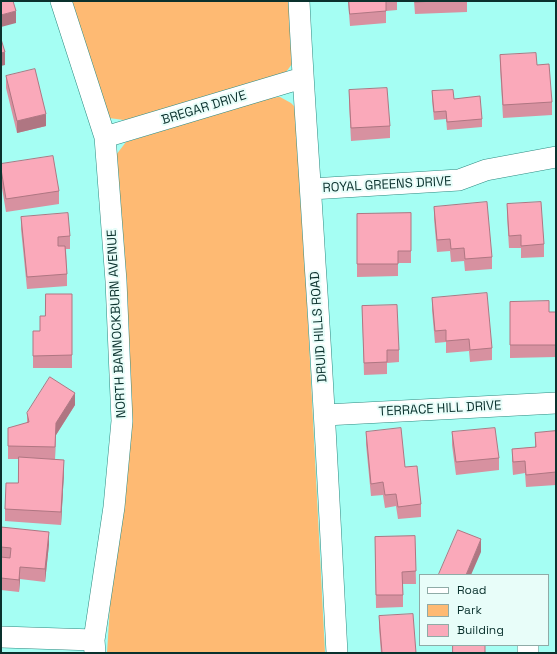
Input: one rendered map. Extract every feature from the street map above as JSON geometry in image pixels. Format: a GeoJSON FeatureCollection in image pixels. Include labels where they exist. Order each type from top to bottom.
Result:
{"type":"FeatureCollection","features":[{"type":"Feature","properties":{"kind":"street","name":"NORTH BANNOCKBURN AVENUE"},"geometry":{"type":"LineString","coordinates":[[61,1],[105,137],[116,281],[122,420],[114,507],[95,647]]}},
{"type":"Feature","properties":{"kind":"street","name":"DRUID HILLS ROAD"},"geometry":{"type":"LineString","coordinates":[[299,1],[302,78],[311,189],[325,415],[337,653]]}},
{"type":"Feature","properties":{"kind":"street","name":"BREGAR DRIVE"},"geometry":{"type":"LineString","coordinates":[[105,137],[302,78]]}},
{"type":"Feature","properties":{"kind":"street","name":"ROYAL GREENS DRIVE"},"geometry":{"type":"LineString","coordinates":[[311,189],[459,180],[486,170],[556,157]]}},
{"type":"Feature","properties":{"kind":"street","name":"TERRACE HILL DRIVE"},"geometry":{"type":"LineString","coordinates":[[325,415],[556,403]]}},
{"type":"Feature","properties":{"kind":"street"},"geometry":{"type":"LineString","coordinates":[[1,637],[95,647]]}},
{"type":"Feature","properties":{"kind":"green space"},"geometry":{"type":"Polygon","coordinates":[[[71,1],[291,1],[292,64],[284,75],[137,117],[124,120],[109,118],[71,1]]]}},
{"type":"Feature","properties":{"kind":"green space"},"geometry":{"type":"Polygon","coordinates":[[[280,97],[291,103],[297,109],[325,653],[107,653],[112,574],[116,155],[126,142],[269,98],[280,97]]]}},
{"type":"Feature","properties":{"kind":"building"},"geometry":{"type":"Polygon","coordinates":[[[1,1],[13,1],[16,11],[1,15],[1,1]]]}},
{"type":"Feature","properties":{"kind":"building"},"geometry":{"type":"Polygon","coordinates":[[[349,1],[386,1],[386,11],[350,14],[349,1]]]}},
{"type":"Feature","properties":{"kind":"building"},"geometry":{"type":"Polygon","coordinates":[[[415,1],[437,1],[415,2],[415,1]]]}},
{"type":"Feature","properties":{"kind":"building"},"geometry":{"type":"Polygon","coordinates":[[[1,39],[5,52],[1,53],[1,39]]]}},
{"type":"Feature","properties":{"kind":"building"},"geometry":{"type":"Polygon","coordinates":[[[536,53],[537,65],[549,64],[552,102],[503,105],[500,55],[536,53]]]}},
{"type":"Feature","properties":{"kind":"building"},"geometry":{"type":"Polygon","coordinates":[[[35,69],[46,114],[17,121],[6,76],[35,69]]]}},
{"type":"Feature","properties":{"kind":"building"},"geometry":{"type":"Polygon","coordinates":[[[387,88],[390,126],[351,128],[349,90],[387,88]]]}},
{"type":"Feature","properties":{"kind":"building"},"geometry":{"type":"Polygon","coordinates":[[[453,90],[454,99],[480,96],[482,119],[447,122],[446,111],[434,112],[432,91],[453,90]]]}},
{"type":"Feature","properties":{"kind":"building"},"geometry":{"type":"Polygon","coordinates":[[[53,156],[59,191],[6,199],[1,164],[53,156]]]}},
{"type":"Feature","properties":{"kind":"building"},"geometry":{"type":"Polygon","coordinates":[[[487,202],[492,257],[465,259],[464,248],[451,249],[450,239],[437,240],[434,207],[487,202]]]}},
{"type":"Feature","properties":{"kind":"building"},"geometry":{"type":"Polygon","coordinates":[[[541,202],[544,244],[521,246],[521,235],[509,236],[507,204],[541,202]]]}},
{"type":"Feature","properties":{"kind":"building"},"geometry":{"type":"Polygon","coordinates":[[[68,213],[70,236],[58,237],[58,246],[65,246],[67,274],[27,277],[21,217],[68,213]]]}},
{"type":"Feature","properties":{"kind":"building"},"geometry":{"type":"Polygon","coordinates":[[[411,213],[411,251],[398,251],[398,264],[357,264],[357,214],[411,213]]]}},
{"type":"Feature","properties":{"kind":"building"},"geometry":{"type":"Polygon","coordinates":[[[487,293],[492,348],[470,350],[469,339],[446,341],[446,330],[435,331],[432,298],[487,293]]]}},
{"type":"Feature","properties":{"kind":"building"},"geometry":{"type":"Polygon","coordinates":[[[46,294],[72,294],[72,355],[33,356],[33,331],[40,331],[40,316],[45,316],[46,294]]]}},
{"type":"Feature","properties":{"kind":"building"},"geometry":{"type":"Polygon","coordinates":[[[549,301],[549,312],[556,312],[556,345],[510,345],[510,302],[549,301]]]}},
{"type":"Feature","properties":{"kind":"building"},"geometry":{"type":"Polygon","coordinates":[[[397,305],[399,350],[387,350],[387,362],[364,363],[362,306],[397,305]]]}},
{"type":"Feature","properties":{"kind":"building"},"geometry":{"type":"Polygon","coordinates":[[[50,377],[75,393],[56,423],[55,447],[8,446],[8,428],[29,422],[27,413],[50,377]]]}},
{"type":"Feature","properties":{"kind":"building"},"geometry":{"type":"Polygon","coordinates":[[[401,428],[405,467],[417,466],[421,504],[398,507],[396,494],[385,495],[383,482],[371,484],[366,432],[401,428]]]}},
{"type":"Feature","properties":{"kind":"building"},"geometry":{"type":"Polygon","coordinates":[[[495,428],[499,458],[456,462],[452,432],[495,428]]]}},
{"type":"Feature","properties":{"kind":"building"},"geometry":{"type":"Polygon","coordinates":[[[556,431],[556,472],[526,475],[525,461],[513,462],[512,449],[536,447],[535,433],[556,431]]]}},
{"type":"Feature","properties":{"kind":"building"},"geometry":{"type":"Polygon","coordinates":[[[19,457],[64,460],[61,512],[5,509],[6,483],[18,483],[19,457]]]}},
{"type":"Feature","properties":{"kind":"building"},"geometry":{"type":"Polygon","coordinates":[[[1,527],[49,532],[45,569],[20,567],[19,580],[1,578],[1,557],[10,558],[11,548],[1,547],[1,527]]]}},
{"type":"Feature","properties":{"kind":"building"},"geometry":{"type":"Polygon","coordinates":[[[458,530],[481,539],[466,574],[439,574],[458,530]]]}},
{"type":"Feature","properties":{"kind":"building"},"geometry":{"type":"Polygon","coordinates":[[[415,536],[416,571],[402,572],[403,595],[376,595],[375,537],[415,536]]]}},
{"type":"Feature","properties":{"kind":"building"},"geometry":{"type":"Polygon","coordinates":[[[413,614],[416,653],[382,653],[379,616],[413,614]]]}},
{"type":"Feature","properties":{"kind":"building"},"geometry":{"type":"Polygon","coordinates":[[[453,646],[485,646],[485,653],[453,653],[453,646]]]}}]}
